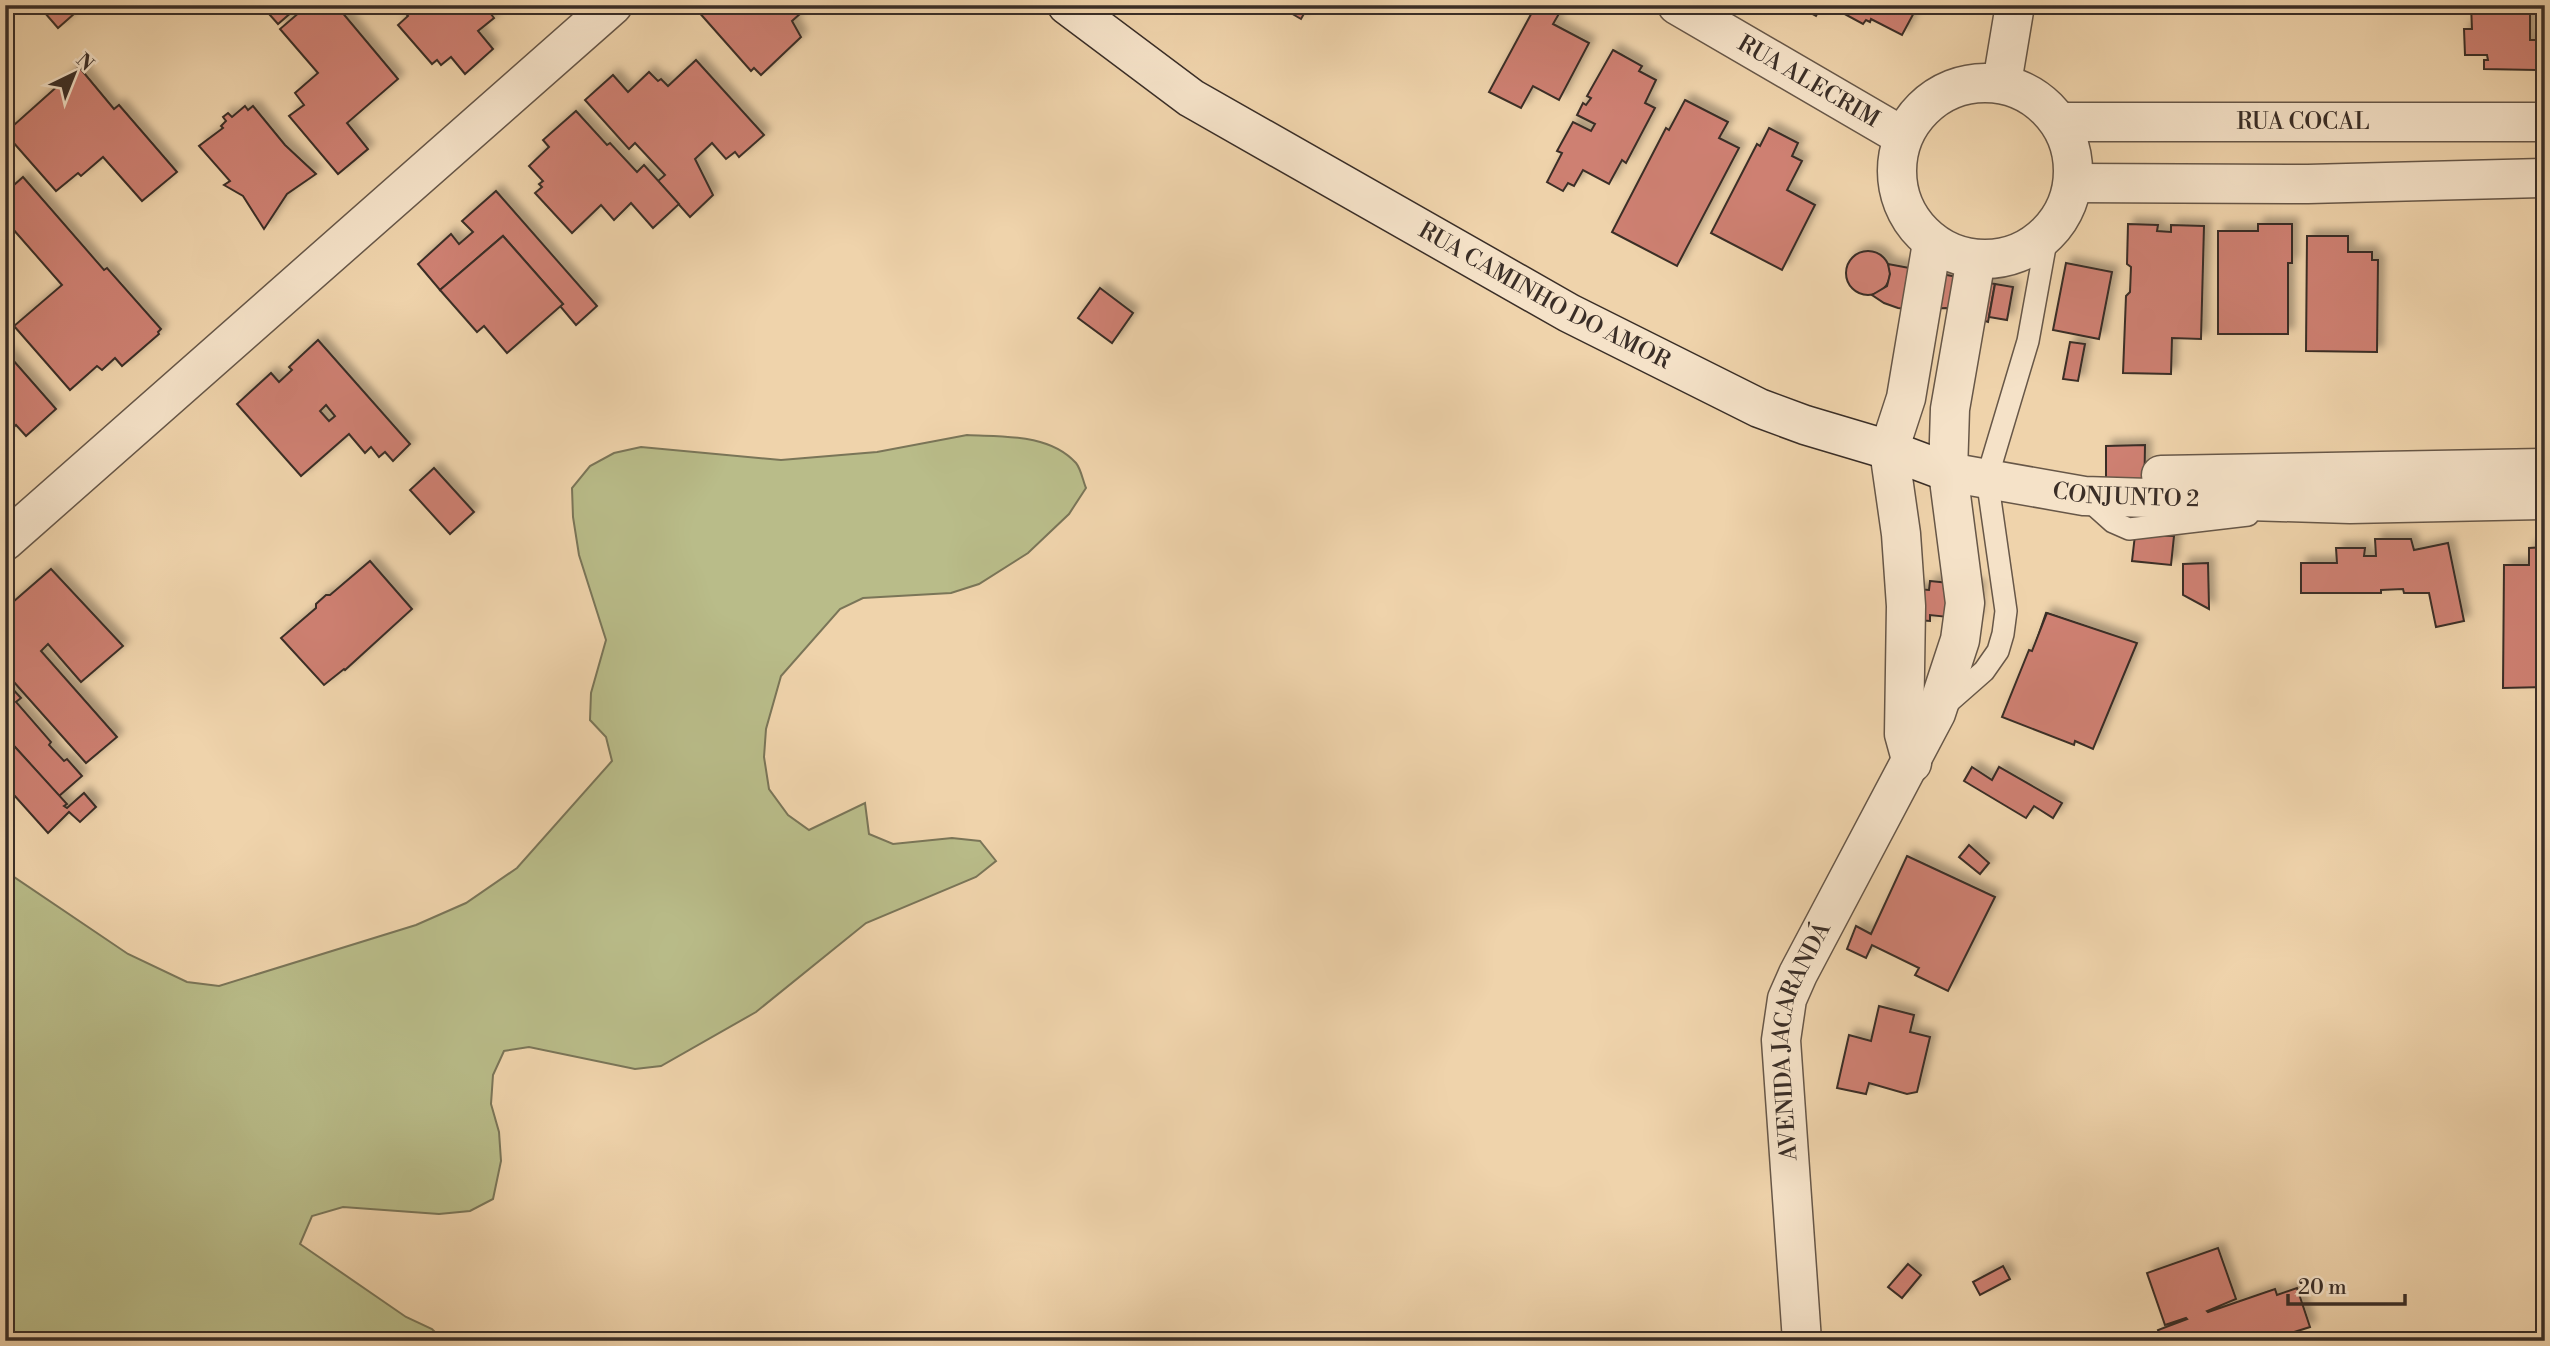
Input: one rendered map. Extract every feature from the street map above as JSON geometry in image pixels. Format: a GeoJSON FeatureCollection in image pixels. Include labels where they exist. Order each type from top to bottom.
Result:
{"type":"FeatureCollection","features":[{"type":"Feature","properties":{"kind":"street"},"geometry":{"type":"LineString","coordinates":[[5,541],[613,5]]}},
{"type":"Feature","properties":{"kind":"street","name":"RUA CAMINHO DO AMOR"},"geometry":{"type":"LineString","coordinates":[[1067,5],[1191,98],[1569,313],[1759,408],[1948,472],[2075,494]]}},
{"type":"Feature","properties":{"kind":"street","name":"RUA ALECRIM"},"geometry":{"type":"LineString","coordinates":[[1677,5],[1902,136]]}},
{"type":"Feature","properties":{"kind":"street"},"geometry":{"type":"LineString","coordinates":[[2002,83],[2015,5]]}},
{"type":"Feature","properties":{"kind":"street"},"geometry":{"type":"LineString","coordinates":[[2002,83],[2035,97],[2060,122],[2073,183],[2065,212],[2047,236],[2014,256],[1976,259],[1932,243],[1906,212],[1896,175],[1902,136],[1926,103],[1961,84],[2002,83]]}},
{"type":"Feature","properties":{"kind":"street","name":"RUA COCAL"},"geometry":{"type":"LineString","coordinates":[[2060,122],[2545,122]]}},
{"type":"Feature","properties":{"kind":"street"},"geometry":{"type":"LineString","coordinates":[[2073,183],[2308,184],[2545,178]]}},
{"type":"Feature","properties":{"kind":"street"},"geometry":{"type":"LineString","coordinates":[[1908,748],[1906,606],[1901,534],[1889,450],[1906,398],[1932,243]]}},
{"type":"Feature","properties":{"kind":"street","name":"AVENIDA JACARANDÁ"},"geometry":{"type":"LineString","coordinates":[[1802,1341],[1781,1040],[1787,999],[1908,748],[1936,713],[1960,640],[1965,603],[1948,472],[1950,409],[1976,259]]}},
{"type":"Feature","properties":{"kind":"street","name":"CONJUNTO 2"},"geometry":{"type":"LineString","coordinates":[[2075,494],[2284,487],[2545,468]]}},
{"type":"Feature","properties":{"kind":"street","name":"CONJUNTO 2"},"geometry":{"type":"LineString","coordinates":[[2284,487],[2350,504],[2545,500]]}},
{"type":"Feature","properties":{"kind":"lane"},"geometry":{"type":"LineString","coordinates":[[1936,713],[1983,671],[1998,651],[2003,634],[2006,611],[1987,478],[2028,341],[2047,236]]}},
{"type":"Feature","properties":{"kind":"green space"},"geometry":{"type":"Polygon","coordinates":[[[967,435],[1024,438],[1052,446],[1076,463],[1086,488],[1069,514],[1028,553],[979,584],[951,593],[863,598],[840,609],[781,676],[766,729],[764,757],[769,789],[788,815],[809,830],[865,803],[869,834],[893,844],[952,838],[980,841],[996,861],[976,877],[866,923],[756,1012],[661,1066],[635,1069],[529,1047],[504,1051],[493,1075],[491,1104],[499,1132],[501,1161],[493,1199],[470,1211],[439,1214],[343,1207],[312,1216],[300,1244],[406,1317],[432,1329],[444,1341],[5,1341],[5,871],[128,954],[187,982],[219,986],[416,925],[466,903],[517,868],[612,761],[606,737],[590,720],[591,693],[606,640],[579,555],[573,517],[572,488],[590,466],[614,453],[641,447],[781,460],[877,452],[967,435]]]}},
{"type":"Feature","properties":{"kind":"building"},"geometry":{"type":"Polygon","coordinates":[[[38,5],[82,5],[83,6],[58,28],[38,5]]]}},
{"type":"Feature","properties":{"kind":"building"},"geometry":{"type":"Polygon","coordinates":[[[261,5],[300,5],[278,24],[261,5]]]}},
{"type":"Feature","properties":{"kind":"building"},"geometry":{"type":"Polygon","coordinates":[[[308,5],[336,5],[398,79],[347,123],[368,149],[338,174],[289,116],[304,105],[295,93],[318,73],[280,29],[308,5]]]}},
{"type":"Feature","properties":{"kind":"building"},"geometry":{"type":"Polygon","coordinates":[[[399,5],[484,5],[494,18],[478,31],[493,49],[465,74],[451,57],[441,65],[437,60],[432,64],[398,25],[408,16],[399,5]]]}},
{"type":"Feature","properties":{"kind":"building"},"geometry":{"type":"Polygon","coordinates":[[[703,5],[810,5],[792,21],[801,37],[761,75],[754,68],[751,71],[697,10],[703,5]]]}},
{"type":"Feature","properties":{"kind":"building"},"geometry":{"type":"Polygon","coordinates":[[[1277,5],[1309,5],[1301,19],[1277,5]]]}},
{"type":"Feature","properties":{"kind":"building"},"geometry":{"type":"Polygon","coordinates":[[[1536,5],[1547,5],[1560,12],[1553,24],[1589,43],[1559,100],[1533,86],[1521,108],[1489,92],[1536,5]]]}},
{"type":"Feature","properties":{"kind":"building"},"geometry":{"type":"Polygon","coordinates":[[[1796,5],[1822,5],[1816,16],[1796,5]]]}},
{"type":"Feature","properties":{"kind":"building"},"geometry":{"type":"Polygon","coordinates":[[[1828,5],[1917,7],[1902,35],[1871,19],[1863,24],[1828,5]]]}},
{"type":"Feature","properties":{"kind":"building"},"geometry":{"type":"Polygon","coordinates":[[[2471,5],[2530,5],[2530,40],[2536,40],[2536,70],[2484,69],[2487,55],[2465,55],[2464,29],[2472,29],[2471,5]]]}},
{"type":"Feature","properties":{"kind":"building"},"geometry":{"type":"Polygon","coordinates":[[[1613,50],[1642,66],[1639,71],[1656,80],[1645,103],[1655,108],[1626,163],[1622,160],[1609,184],[1583,170],[1574,186],[1568,183],[1563,191],[1547,182],[1562,153],[1557,151],[1573,122],[1591,131],[1595,124],[1577,115],[1583,103],[1586,105],[1591,98],[1587,96],[1613,50]]]}},
{"type":"Feature","properties":{"kind":"building"},"geometry":{"type":"Polygon","coordinates":[[[696,60],[764,135],[739,157],[735,152],[726,159],[712,143],[695,159],[713,195],[690,217],[658,181],[665,175],[635,143],[629,149],[585,100],[613,75],[628,92],[649,72],[668,86],[696,60]]]}},
{"type":"Feature","properties":{"kind":"building"},"geometry":{"type":"Polygon","coordinates":[[[79,67],[114,109],[119,105],[177,172],[142,201],[103,157],[81,176],[78,173],[56,191],[5,133],[79,67]]]}},
{"type":"Feature","properties":{"kind":"building"},"geometry":{"type":"Polygon","coordinates":[[[1685,100],[1728,122],[1719,138],[1739,148],[1677,266],[1612,232],[1666,128],[1669,130],[1685,100]]]}},
{"type":"Feature","properties":{"kind":"building"},"geometry":{"type":"Polygon","coordinates":[[[245,106],[248,110],[253,106],[285,145],[316,174],[287,194],[264,229],[243,196],[224,185],[230,181],[199,146],[223,128],[221,126],[226,121],[223,117],[228,113],[232,117],[245,106]]]}},
{"type":"Feature","properties":{"kind":"building"},"geometry":{"type":"Polygon","coordinates":[[[576,111],[607,145],[610,143],[637,172],[644,165],[679,204],[653,228],[631,203],[614,220],[601,205],[572,233],[535,193],[542,187],[539,184],[543,181],[529,166],[549,147],[543,140],[576,111]]]}},
{"type":"Feature","properties":{"kind":"building"},"geometry":{"type":"Polygon","coordinates":[[[1769,128],[1798,143],[1792,156],[1802,161],[1787,190],[1815,205],[1782,270],[1711,233],[1757,144],[1760,146],[1769,128]]]}},
{"type":"Feature","properties":{"kind":"building"},"geometry":{"type":"Polygon","coordinates":[[[23,177],[104,270],[107,268],[161,329],[159,334],[122,366],[115,358],[102,370],[97,366],[70,390],[14,326],[62,285],[5,220],[5,193],[23,177]]]}},
{"type":"Feature","properties":{"kind":"building"},"geometry":{"type":"Polygon","coordinates":[[[496,191],[597,306],[576,325],[560,306],[563,304],[503,236],[440,290],[418,264],[451,234],[459,244],[473,232],[462,221],[496,191]]]}},
{"type":"Feature","properties":{"kind":"building"},"geometry":{"type":"Polygon","coordinates":[[[2128,224],[2158,225],[2157,231],[2171,232],[2171,225],[2204,226],[2201,339],[2172,338],[2171,374],[2123,373],[2126,296],[2130,292],[2131,267],[2127,264],[2128,224]]]}},
{"type":"Feature","properties":{"kind":"building"},"geometry":{"type":"Polygon","coordinates":[[[2258,224],[2292,224],[2292,263],[2288,263],[2288,334],[2218,334],[2218,231],[2258,231],[2258,224]]]}},
{"type":"Feature","properties":{"kind":"building"},"geometry":{"type":"Polygon","coordinates":[[[503,236],[563,304],[507,353],[484,326],[477,332],[440,290],[503,236]]]}},
{"type":"Feature","properties":{"kind":"building"},"geometry":{"type":"Polygon","coordinates":[[[2307,236],[2348,236],[2348,252],[2372,252],[2372,260],[2378,260],[2377,352],[2306,351],[2307,236]]]}},
{"type":"Feature","properties":{"kind":"building"},"geometry":{"type":"Polygon","coordinates":[[[1868,251],[1884,257],[1890,273],[1884,289],[1868,295],[1852,289],[1846,273],[1852,257],[1868,251]]]}},
{"type":"Feature","properties":{"kind":"building"},"geometry":{"type":"Polygon","coordinates":[[[2066,263],[2112,272],[2099,339],[2053,330],[2066,263]]]}},
{"type":"Feature","properties":{"kind":"building"},"geometry":{"type":"Polygon","coordinates":[[[1888,264],[1995,284],[1988,322],[1946,308],[1912,310],[1884,303],[1872,295],[1887,286],[1890,274],[1888,264]]]}},
{"type":"Feature","properties":{"kind":"building"},"geometry":{"type":"Polygon","coordinates":[[[1995,284],[2013,287],[2007,320],[1989,317],[1995,284]]]}},
{"type":"Feature","properties":{"kind":"building"},"geometry":{"type":"Polygon","coordinates":[[[1100,288],[1133,313],[1112,343],[1078,318],[1100,288]]]}},
{"type":"Feature","properties":{"kind":"building"},"geometry":{"type":"Polygon","coordinates":[[[318,340],[410,444],[393,461],[385,452],[379,457],[371,447],[365,453],[349,434],[301,476],[237,404],[271,373],[279,382],[292,370],[289,367],[318,340]],[[326,405],[320,411],[329,421],[335,416],[326,405]]]}},
{"type":"Feature","properties":{"kind":"building"},"geometry":{"type":"Polygon","coordinates":[[[2070,342],[2085,344],[2078,381],[2063,379],[2070,342]]]}},
{"type":"Feature","properties":{"kind":"building"},"geometry":{"type":"Polygon","coordinates":[[[5,351],[56,409],[26,436],[16,425],[5,435],[5,351]]]}},
{"type":"Feature","properties":{"kind":"building"},"geometry":{"type":"Polygon","coordinates":[[[2145,445],[2144,504],[2135,508],[2134,531],[2106,482],[2106,446],[2145,445]]]}},
{"type":"Feature","properties":{"kind":"building"},"geometry":{"type":"Polygon","coordinates":[[[434,468],[474,512],[450,534],[410,490],[434,468]]]}},
{"type":"Feature","properties":{"kind":"building"},"geometry":{"type":"Polygon","coordinates":[[[2135,535],[2174,536],[2171,565],[2132,561],[2135,535]]]}},
{"type":"Feature","properties":{"kind":"building"},"geometry":{"type":"Polygon","coordinates":[[[2375,539],[2411,539],[2414,550],[2448,543],[2464,621],[2436,627],[2429,593],[2404,593],[2403,589],[2381,590],[2381,593],[2301,593],[2301,563],[2337,563],[2336,548],[2365,548],[2364,556],[2376,556],[2375,539]]]}},
{"type":"Feature","properties":{"kind":"building"},"geometry":{"type":"Polygon","coordinates":[[[2545,547],[2545,687],[2503,688],[2504,565],[2529,565],[2529,548],[2545,547]]]}},
{"type":"Feature","properties":{"kind":"building"},"geometry":{"type":"Polygon","coordinates":[[[370,561],[412,609],[345,670],[324,685],[281,638],[316,608],[316,604],[326,595],[330,595],[370,561]]]}},
{"type":"Feature","properties":{"kind":"building"},"geometry":{"type":"Polygon","coordinates":[[[2208,563],[2209,609],[2183,595],[2183,564],[2208,563]]]}},
{"type":"Feature","properties":{"kind":"building"},"geometry":{"type":"Polygon","coordinates":[[[51,569],[123,646],[81,682],[48,644],[41,651],[117,737],[86,763],[5,672],[5,609],[51,569]]]}},
{"type":"Feature","properties":{"kind":"building"},"geometry":{"type":"Polygon","coordinates":[[[1930,581],[1979,586],[1976,620],[1930,615],[1930,621],[1902,619],[1904,588],[1929,590],[1930,581]]]}},
{"type":"Feature","properties":{"kind":"building"},"geometry":{"type":"Polygon","coordinates":[[[2046,613],[2134,643],[2129,657],[2108,650],[2100,672],[2078,664],[2076,669],[2033,651],[2046,613]]]}},
{"type":"Feature","properties":{"kind":"building"},"geometry":{"type":"Polygon","coordinates":[[[2047,613],[2137,643],[2093,749],[2075,741],[2074,745],[2002,717],[2047,613]]]}},
{"type":"Feature","properties":{"kind":"building"},"geometry":{"type":"Polygon","coordinates":[[[8,684],[21,698],[16,702],[51,742],[49,745],[64,761],[67,759],[82,776],[59,796],[5,736],[5,686],[8,684]]]}},
{"type":"Feature","properties":{"kind":"building"},"geometry":{"type":"Polygon","coordinates":[[[5,736],[67,804],[64,806],[67,808],[84,793],[96,807],[80,822],[69,812],[48,833],[5,785],[5,736]]]}},
{"type":"Feature","properties":{"kind":"building"},"geometry":{"type":"Polygon","coordinates":[[[1972,767],[1992,780],[1999,767],[2062,803],[2053,818],[2034,806],[2026,818],[1964,781],[1972,767]]]}},
{"type":"Feature","properties":{"kind":"building"},"geometry":{"type":"Polygon","coordinates":[[[1969,845],[1989,863],[1980,874],[1959,857],[1969,845]]]}},
{"type":"Feature","properties":{"kind":"building"},"geometry":{"type":"Polygon","coordinates":[[[1907,856],[1995,897],[1948,991],[1915,975],[1919,968],[1872,945],[1866,958],[1847,949],[1856,926],[1871,934],[1907,856]]]}},
{"type":"Feature","properties":{"kind":"building"},"geometry":{"type":"Polygon","coordinates":[[[1879,1006],[1914,1015],[1910,1032],[1930,1037],[1917,1092],[1907,1094],[1869,1083],[1866,1094],[1837,1088],[1849,1035],[1871,1041],[1879,1006]]]}},
{"type":"Feature","properties":{"kind":"building"},"geometry":{"type":"Polygon","coordinates":[[[2218,1248],[2236,1299],[2208,1312],[2275,1289],[2277,1295],[2297,1288],[2310,1327],[2291,1333],[2292,1341],[2162,1341],[2158,1330],[2187,1319],[2165,1325],[2147,1273],[2218,1248]]]}},
{"type":"Feature","properties":{"kind":"building"},"geometry":{"type":"Polygon","coordinates":[[[1908,1264],[1921,1275],[1902,1298],[1888,1287],[1908,1264]]]}},
{"type":"Feature","properties":{"kind":"building"},"geometry":{"type":"Polygon","coordinates":[[[2003,1266],[2010,1279],[1980,1295],[1973,1282],[2003,1266]]]}}]}
